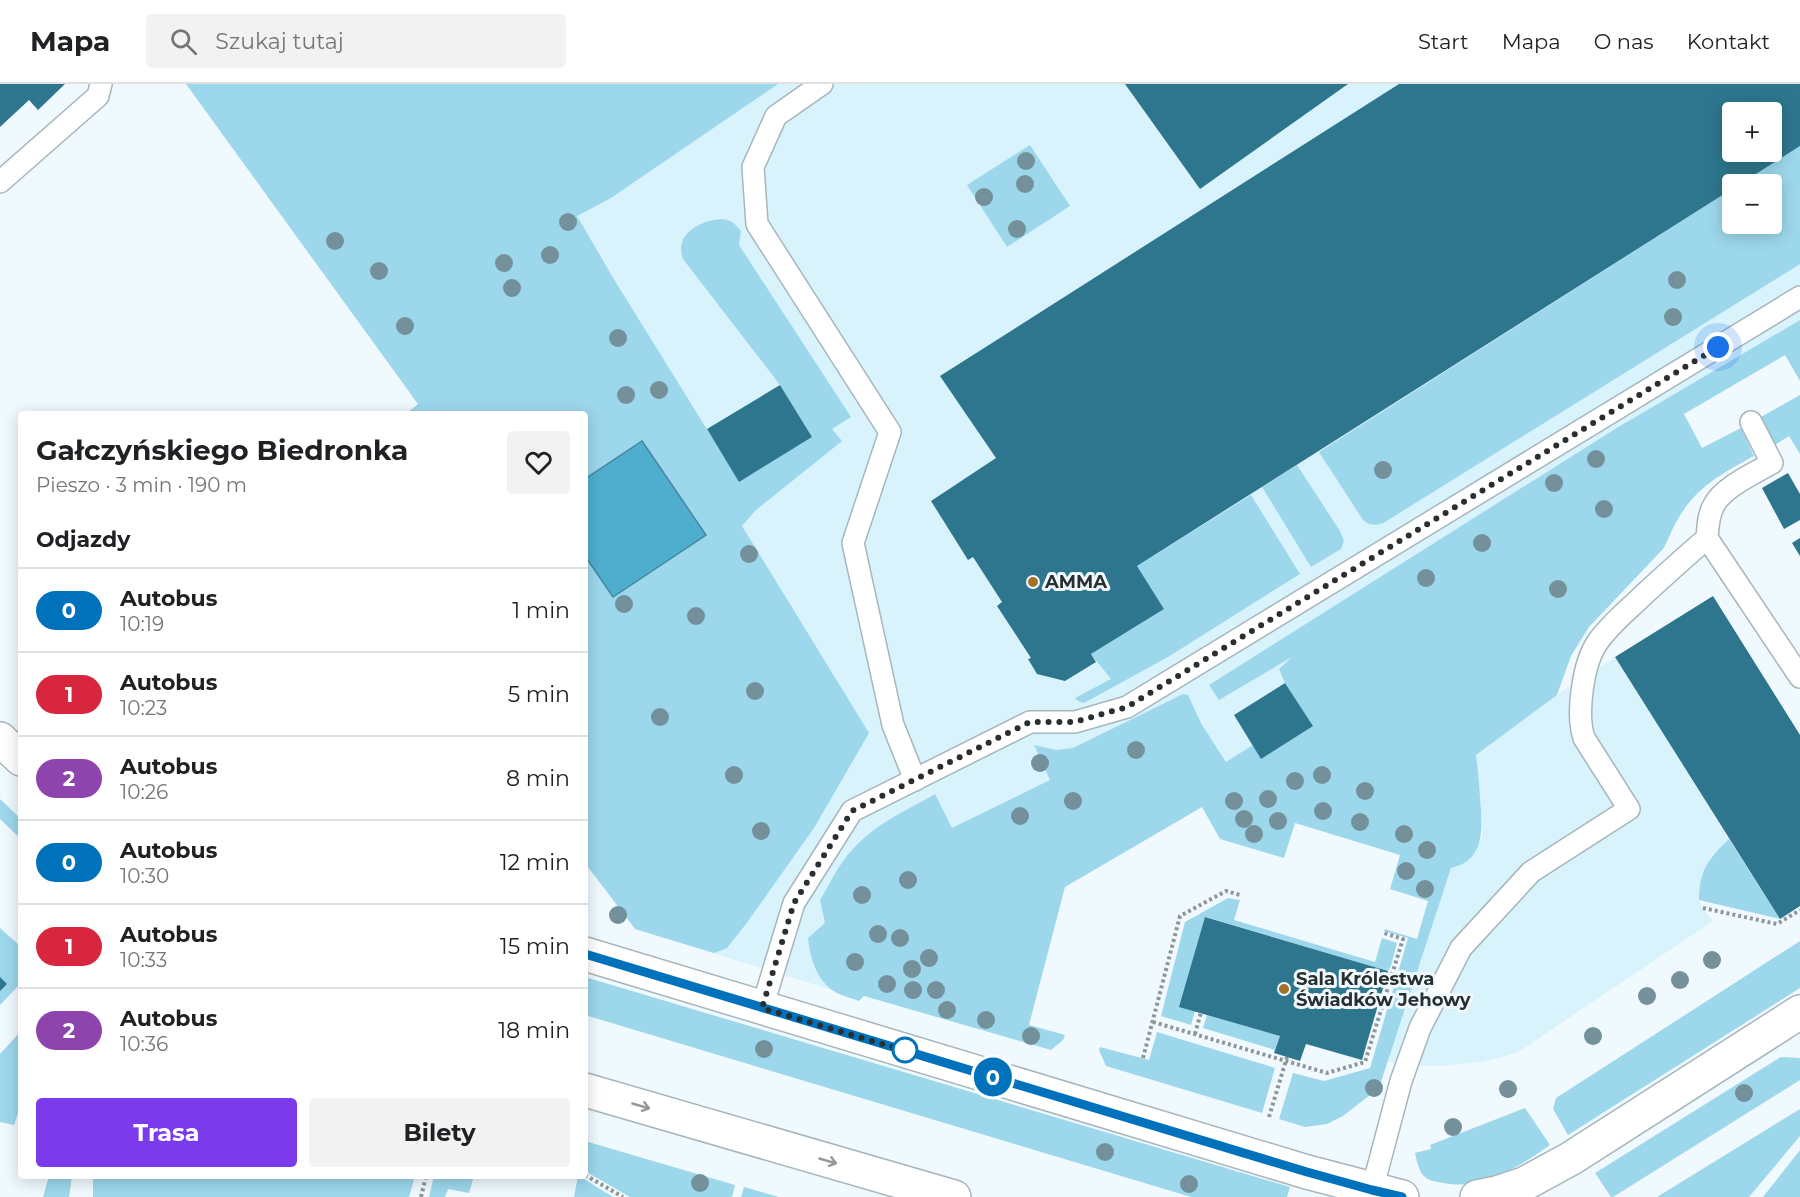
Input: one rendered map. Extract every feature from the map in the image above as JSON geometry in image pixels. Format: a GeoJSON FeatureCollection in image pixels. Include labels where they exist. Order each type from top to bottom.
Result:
{"type":"FeatureCollection","features":[{"type":"Feature","properties":{"kind":"street"},"geometry":{"type":"LineString","coordinates":[[0,734],[18,745]]}},
{"type":"Feature","properties":{"kind":"street"},"geometry":{"type":"LineString","coordinates":[[0,738],[18,756]]}},
{"type":"Feature","properties":{"kind":"street"},"geometry":{"type":"LineString","coordinates":[[588,955],[1387,1194]]}},
{"type":"Feature","properties":{"kind":"street"},"geometry":{"type":"LineString","coordinates":[[1477,1197],[1515,1190],[1570,1159],[1800,1012]]}},
{"type":"Feature","properties":{"kind":"street"},"geometry":{"type":"LineString","coordinates":[[588,1091],[954,1197]]}},
{"type":"Feature","properties":{"kind":"lane"},"geometry":{"type":"LineString","coordinates":[[0,182],[98,96],[101,84]]}},
{"type":"Feature","properties":{"kind":"lane"},"geometry":{"type":"LineString","coordinates":[[822,84],[776,116],[753,167],[757,224],[890,432],[853,543],[893,725],[915,780]]}},
{"type":"Feature","properties":{"kind":"lane"},"geometry":{"type":"LineString","coordinates":[[762,1008],[794,903],[852,811],[1030,722],[1075,722],[1127,707],[1800,297]]}},
{"type":"Feature","properties":{"kind":"lane"},"geometry":{"type":"LineString","coordinates":[[1751,422],[1772,463],[1728,489],[1719,497],[1713,506],[1708,522],[1707,538],[1800,676]]}},
{"type":"Feature","properties":{"kind":"lane"},"geometry":{"type":"LineString","coordinates":[[1387,1194],[1401,1081],[1420,1028],[1461,948],[1531,872],[1629,809],[1581,730],[1580,705],[1588,664],[1596,644],[1621,616],[1707,538]]}},
{"type":"Feature","properties":{"kind":"path"},"geometry":{"type":"LineString","coordinates":[[1143,1058],[1180,916],[1226,891],[1240,895]]}},
{"type":"Feature","properties":{"kind":"path"},"geometry":{"type":"LineString","coordinates":[[1703,908],[1777,924],[1800,910]]}},
{"type":"Feature","properties":{"kind":"path"},"geometry":{"type":"LineString","coordinates":[[1153,1022],[1287,1059],[1327,1073],[1365,1062],[1403,939],[1384,933]]}},
{"type":"Feature","properties":{"kind":"path"},"geometry":{"type":"LineString","coordinates":[[1195,1034],[1201,1012]]}},
{"type":"Feature","properties":{"kind":"path"},"geometry":{"type":"LineString","coordinates":[[1267,1126],[1287,1059]]}},
{"type":"Feature","properties":{"kind":"path"},"geometry":{"type":"LineString","coordinates":[[588,1177],[623,1197]]}},
{"type":"Feature","properties":{"kind":"path"},"geometry":{"type":"LineString","coordinates":[[421,1197],[425,1179]]}},
{"type":"Feature","properties":{"kind":"shaded area"},"geometry":{"type":"Polygon","coordinates":[[[186,84],[1800,84],[1800,320],[1615,429],[1371,585],[1338,735],[1248,795],[1202,724],[864,996],[832,990],[635,929],[588,867],[588,411],[410,411],[418,404],[186,84]]]}},
{"type":"Feature","properties":{"kind":"shaded area"},"geometry":{"type":"Polygon","coordinates":[[[186,84],[778,84],[611,198],[577,216],[739,481],[812,437],[780,385],[683,259],[681,245],[683,240],[697,226],[718,219],[731,222],[741,231],[739,245],[851,417],[832,429],[842,441],[756,510],[742,526],[869,733],[814,828],[727,948],[714,953],[635,929],[588,867],[588,411],[410,411],[418,404],[186,84]]]}},
{"type":"Feature","properties":{"kind":"shaded area"},"geometry":{"type":"Polygon","coordinates":[[[1030,145],[1070,206],[1007,247],[967,185],[1030,145]]]}},
{"type":"Feature","properties":{"kind":"shaded area"},"geometry":{"type":"Polygon","coordinates":[[[1800,146],[1800,264],[1385,522],[1374,525],[1363,520],[1319,452],[1722,195],[1722,234],[1782,234],[1782,174],[1756,174],[1775,162],[1782,162],[1782,157],[1800,146]]]}},
{"type":"Feature","properties":{"kind":"shaded area"},"geometry":{"type":"Polygon","coordinates":[[[1800,320],[1800,381],[1785,355],[1684,414],[1702,448],[1741,428],[1754,456],[1721,475],[1693,498],[1676,522],[1663,549],[1589,627],[1571,656],[1557,695],[1476,755],[1481,819],[1477,849],[1463,864],[1451,868],[1379,1088],[1343,1116],[1327,1124],[1305,1127],[1279,1119],[1293,1073],[1324,1081],[1370,1068],[1408,938],[1384,931],[1385,929],[1417,939],[1428,901],[1390,889],[1400,855],[1295,823],[1284,858],[1220,839],[1202,807],[1065,887],[1029,1025],[1065,1035],[1063,1040],[1051,1050],[864,996],[859,1001],[835,992],[826,985],[812,960],[808,938],[825,923],[820,900],[848,855],[881,825],[935,794],[952,828],[1050,780],[1034,745],[1056,750],[1073,748],[1183,694],[1188,695],[1201,723],[1226,762],[1253,745],[1313,726],[1285,683],[1279,669],[1292,657],[1219,700],[1209,685],[1615,429],[1800,320]]]}},
{"type":"Feature","properties":{"kind":"shaded area"},"geometry":{"type":"Polygon","coordinates":[[[1800,395],[1800,454],[1789,436],[1775,445],[1761,417],[1800,395]]]}},
{"type":"Feature","properties":{"kind":"shaded area"},"geometry":{"type":"Polygon","coordinates":[[[642,441],[706,535],[613,597],[588,560],[588,477],[642,441]]]}},
{"type":"Feature","properties":{"kind":"shaded area"},"geometry":{"type":"Polygon","coordinates":[[[1297,465],[1340,531],[1344,541],[1341,549],[1311,567],[1262,487],[1297,465]]]}},
{"type":"Feature","properties":{"kind":"shaded area"},"geometry":{"type":"Polygon","coordinates":[[[1251,495],[1300,574],[1168,657],[1084,703],[1078,701],[1075,698],[1111,679],[1091,654],[1164,609],[1137,566],[1251,495]]]}},
{"type":"Feature","properties":{"kind":"shaded area"},"geometry":{"type":"Polygon","coordinates":[[[1615,657],[1729,839],[1713,854],[1702,874],[1699,887],[1699,900],[1713,921],[1517,1053],[1482,1062],[1445,1066],[1406,1066],[1387,1061],[1451,868],[1472,856],[1482,837],[1476,755],[1557,695],[1615,657]]]}},
{"type":"Feature","properties":{"kind":"shaded area"},"geometry":{"type":"Polygon","coordinates":[[[0,799],[18,816],[18,836],[0,819],[0,799]]]}},
{"type":"Feature","properties":{"kind":"shaded area"},"geometry":{"type":"Polygon","coordinates":[[[1729,839],[1780,919],[1699,900],[1701,880],[1706,865],[1729,839]]]}},
{"type":"Feature","properties":{"kind":"shaded area"},"geometry":{"type":"Polygon","coordinates":[[[1228,898],[1240,900],[1234,920],[1375,962],[1382,938],[1397,943],[1391,966],[1388,971],[1206,917],[1195,1011],[1191,1025],[1161,1016],[1185,922],[1228,898]]]}},
{"type":"Feature","properties":{"kind":"shaded area"},"geometry":{"type":"Polygon","coordinates":[[[0,928],[18,944],[18,986],[0,1005],[0,928]]]}},
{"type":"Feature","properties":{"kind":"shaded area"},"geometry":{"type":"Polygon","coordinates":[[[1800,941],[1800,988],[1568,1135],[1553,1109],[1556,1098],[1800,941]]]}},
{"type":"Feature","properties":{"kind":"shaded area"},"geometry":{"type":"Polygon","coordinates":[[[588,978],[1290,1187],[1287,1197],[1191,1197],[588,1016],[588,978]]]}},
{"type":"Feature","properties":{"kind":"shaded area"},"geometry":{"type":"Polygon","coordinates":[[[1207,1015],[1280,1036],[1275,1050],[1203,1028],[1207,1015]]]}},
{"type":"Feature","properties":{"kind":"shaded area"},"geometry":{"type":"Polygon","coordinates":[[[1157,1032],[1275,1068],[1262,1113],[1106,1066],[1099,1050],[1100,1047],[1149,1060],[1157,1032]]]}},
{"type":"Feature","properties":{"kind":"shaded area"},"geometry":{"type":"Polygon","coordinates":[[[18,1034],[18,1114],[14,1125],[0,1122],[0,1054],[18,1034]]]}},
{"type":"Feature","properties":{"kind":"shaded area"},"geometry":{"type":"Polygon","coordinates":[[[1781,1057],[1800,1058],[1800,1080],[1611,1197],[1595,1173],[1781,1057]]]}},
{"type":"Feature","properties":{"kind":"shaded area"},"geometry":{"type":"Polygon","coordinates":[[[1525,1108],[1550,1145],[1526,1161],[1487,1180],[1459,1185],[1436,1182],[1427,1179],[1421,1173],[1415,1153],[1431,1149],[1430,1145],[1525,1108]]]}},
{"type":"Feature","properties":{"kind":"shaded area"},"geometry":{"type":"Polygon","coordinates":[[[1800,1109],[1800,1136],[1749,1197],[1657,1197],[1800,1109]]]}},
{"type":"Feature","properties":{"kind":"shaded area"},"geometry":{"type":"Polygon","coordinates":[[[588,1142],[735,1185],[732,1197],[630,1197],[588,1173],[588,1142]]]}},
{"type":"Feature","properties":{"kind":"shaded area"},"geometry":{"type":"Polygon","coordinates":[[[1800,1150],[1800,1197],[1763,1197],[1800,1150]]]}},
{"type":"Feature","properties":{"kind":"shaded area"},"geometry":{"type":"Polygon","coordinates":[[[48,1179],[72,1179],[69,1197],[43,1197],[48,1179]]]}},
{"type":"Feature","properties":{"kind":"shaded area"},"geometry":{"type":"Polygon","coordinates":[[[93,1179],[414,1179],[409,1197],[93,1197],[93,1179]]]}},
{"type":"Feature","properties":{"kind":"shaded area"},"geometry":{"type":"Polygon","coordinates":[[[433,1179],[473,1179],[469,1193],[448,1189],[445,1197],[429,1197],[433,1179]]]}},
{"type":"Feature","properties":{"kind":"shaded area"},"geometry":{"type":"Polygon","coordinates":[[[577,1179],[584,1179],[613,1197],[574,1197],[577,1179]]]}},
{"type":"Feature","properties":{"kind":"shaded area"},"geometry":{"type":"Polygon","coordinates":[[[744,1187],[779,1197],[741,1197],[744,1187]]]}},
{"type":"Feature","properties":{"kind":"building"},"geometry":{"type":"Polygon","coordinates":[[[0,84],[65,84],[38,110],[29,100],[0,127],[0,84]]]}},
{"type":"Feature","properties":{"kind":"building"},"geometry":{"type":"Polygon","coordinates":[[[1125,84],[1348,84],[1200,189],[1125,84]]]}},
{"type":"Feature","properties":{"kind":"building"},"geometry":{"type":"Polygon","coordinates":[[[1399,84],[1800,84],[1800,146],[1782,157],[1782,102],[1722,102],[1722,162],[1775,162],[1756,174],[1722,174],[1722,195],[1137,566],[1164,609],[1091,654],[1096,662],[1065,681],[1037,674],[1028,659],[1031,658],[997,606],[1002,602],[973,557],[968,560],[931,501],[996,458],[940,376],[1399,84]]]}},
{"type":"Feature","properties":{"kind":"building"},"geometry":{"type":"Polygon","coordinates":[[[780,385],[812,437],[739,482],[707,429],[780,385]]]}},
{"type":"Feature","properties":{"kind":"building"},"geometry":{"type":"Polygon","coordinates":[[[1788,473],[1800,494],[1800,520],[1784,529],[1762,488],[1788,473]]]}},
{"type":"Feature","properties":{"kind":"building"},"geometry":{"type":"Polygon","coordinates":[[[1800,538],[1800,556],[1792,543],[1800,538]]]}},
{"type":"Feature","properties":{"kind":"building"},"geometry":{"type":"Polygon","coordinates":[[[1713,596],[1800,735],[1800,906],[1780,919],[1615,657],[1713,596]]]}},
{"type":"Feature","properties":{"kind":"building"},"geometry":{"type":"Polygon","coordinates":[[[1285,683],[1313,726],[1261,759],[1234,715],[1285,683]]]}},
{"type":"Feature","properties":{"kind":"building","name":"Sala Królestwa Świadków Jehowy"},"geometry":{"type":"Polygon","coordinates":[[[1205,917],[1388,971],[1362,1060],[1306,1044],[1300,1061],[1274,1053],[1280,1036],[1179,1007],[1205,917]]]}},
{"type":"Feature","properties":{"kind":"building"},"geometry":{"type":"Polygon","coordinates":[[[0,977],[7,984],[0,991],[0,977]]]}},
{"type":"Feature","properties":{"kind":"bus line","name":"0"},"geometry":{"type":"LineString","coordinates":[[588,955],[1307,1172],[1402,1197]]}},
{"type":"Feature","properties":{"kind":"place","name":"AMMA"},"geometry":{"type":"Point","coordinates":[1033,582]}},
{"type":"Feature","properties":{"kind":"place","name":"Sala Królestwa Świadków Jehowy"},"geometry":{"type":"Point","coordinates":[1284,989]}},
{"type":"Feature","properties":{"kind":"route"},"geometry":{"type":"LineString","coordinates":[[905,1050],[909,1052],[762,1008],[794,903],[852,811],[1030,722],[1075,722],[1127,707],[1718,347]]}}]}
